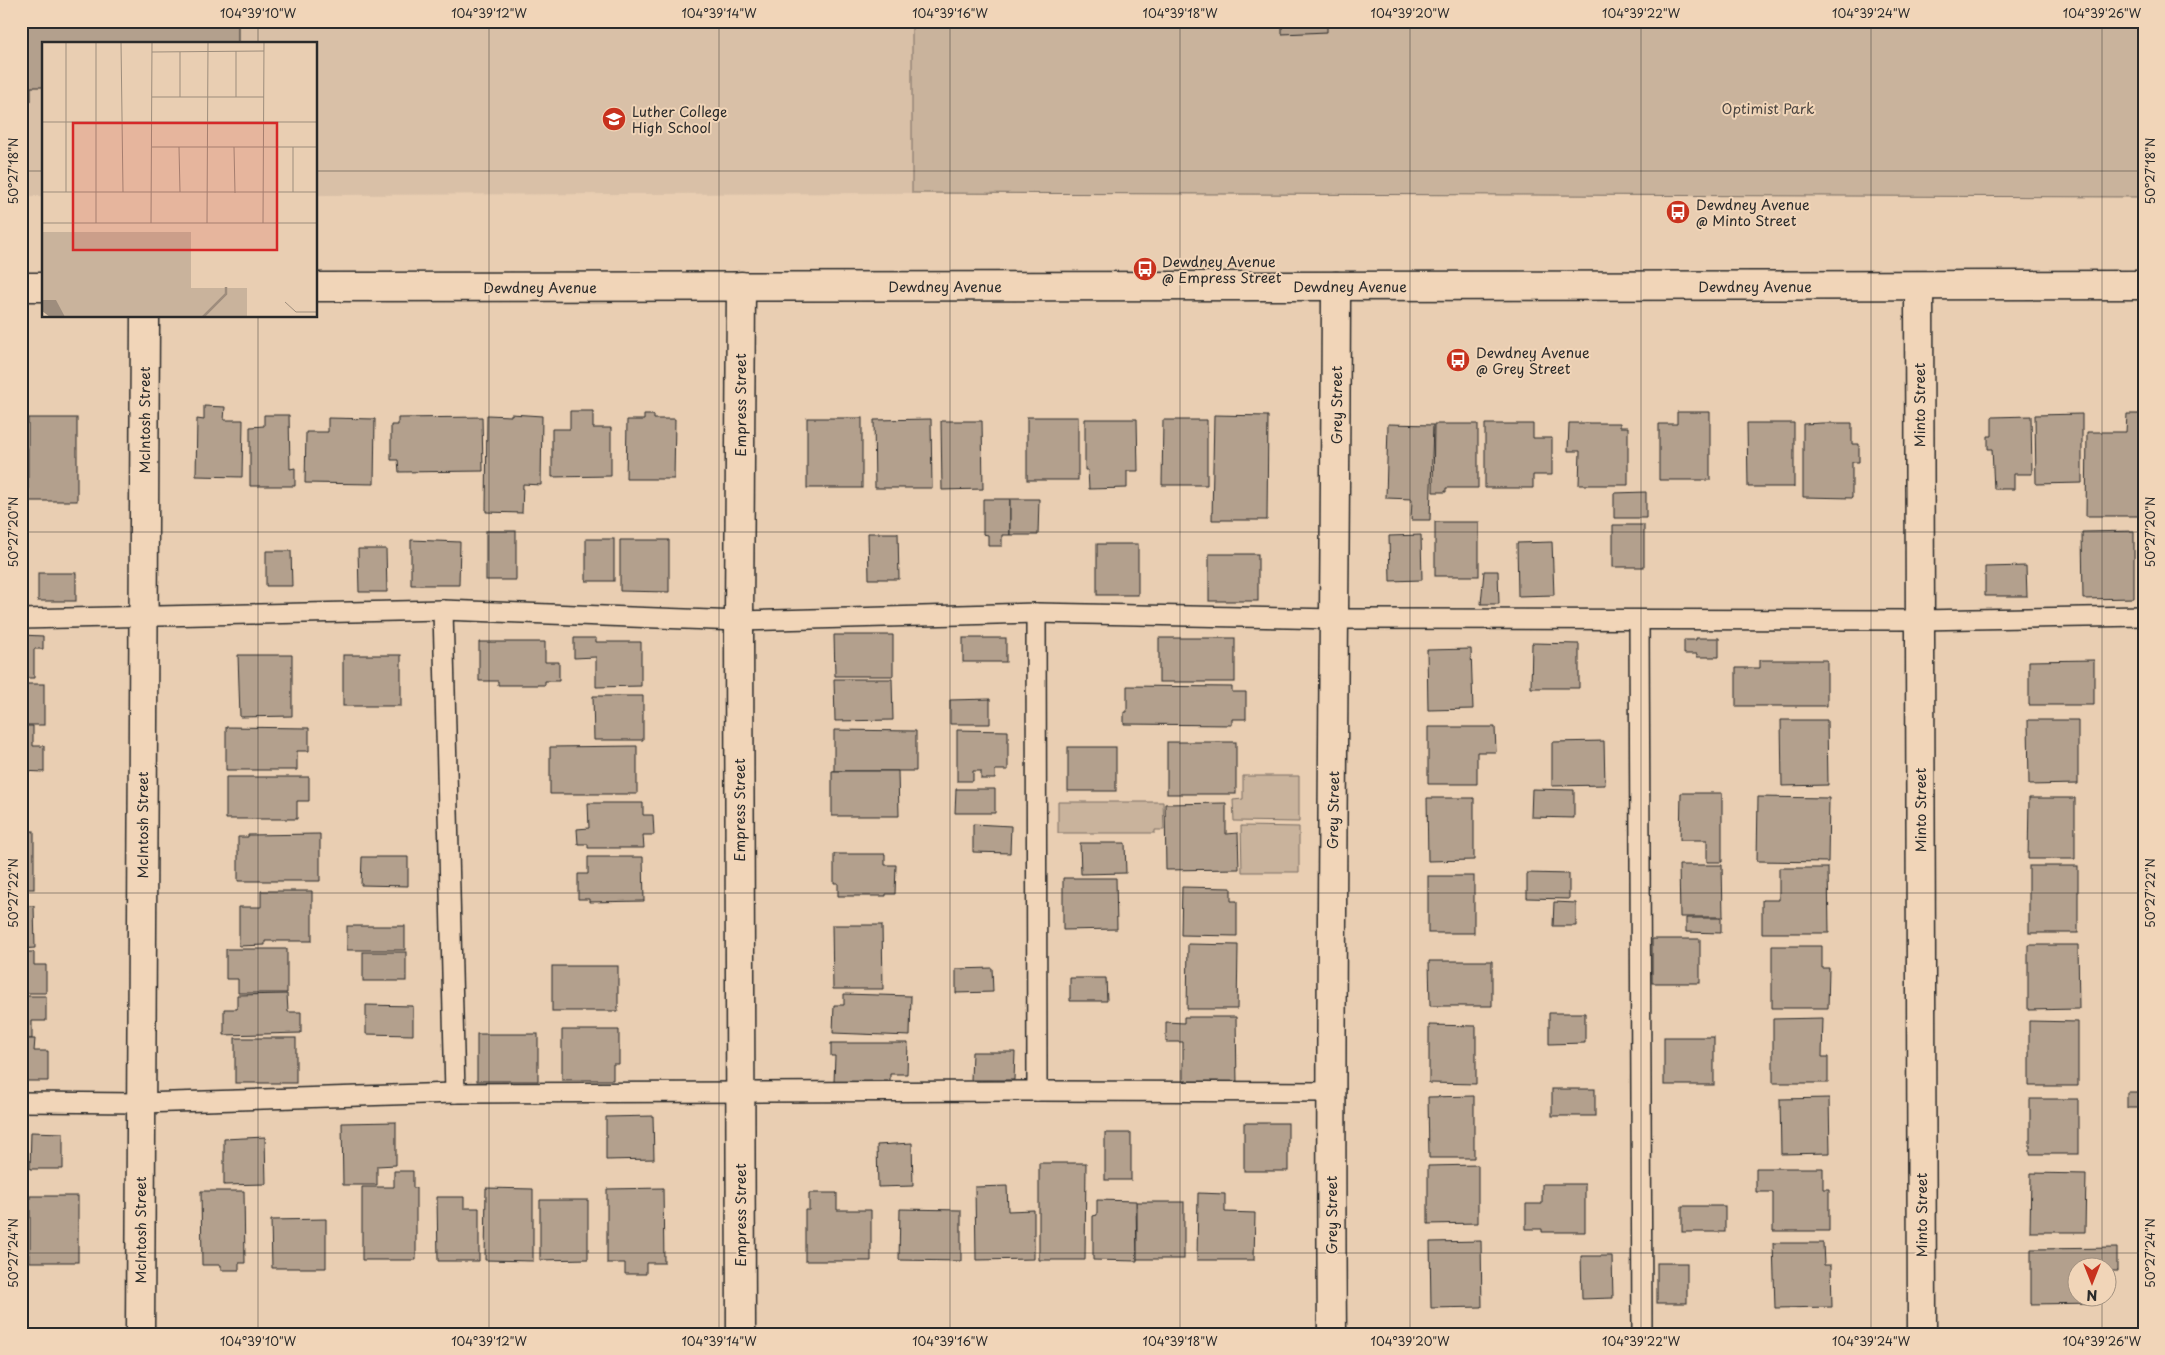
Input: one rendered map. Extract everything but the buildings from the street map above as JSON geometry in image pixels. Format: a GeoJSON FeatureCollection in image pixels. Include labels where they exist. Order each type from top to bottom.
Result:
{"type":"FeatureCollection","features":[{"type":"Feature","properties":{"kind":"street","name":"Dewdney Avenue"},"geometry":{"type":"LineString","coordinates":[[318,287],[2144,285]]}},
{"type":"Feature","properties":{"kind":"street","name":"Empress Street"},"geometry":{"type":"LineString","coordinates":[[741,286],[739,621],[741,1334]]}},
{"type":"Feature","properties":{"kind":"street","name":"Grey Street"},"geometry":{"type":"LineString","coordinates":[[1332,1334],[1330,1092],[1336,619],[1336,286]]}},
{"type":"Feature","properties":{"kind":"street","name":"Minto Street"},"geometry":{"type":"LineString","coordinates":[[1919,286],[1922,1334]]}},
{"type":"Feature","properties":{"kind":"street"},"geometry":{"type":"LineString","coordinates":[[21,287],[42,287]]}},
{"type":"Feature","properties":{"kind":"street","name":"McIntosh Street"},"geometry":{"type":"LineString","coordinates":[[140,1334],[145,318]]}},
{"type":"Feature","properties":{"kind":"lane"},"geometry":{"type":"LineString","coordinates":[[21,619],[143,618],[442,610],[739,621],[1036,613],[1336,619],[1639,620],[1920,620],[2144,616]]}},
{"type":"Feature","properties":{"kind":"lane"},"geometry":{"type":"LineString","coordinates":[[442,610],[454,1093]]}},
{"type":"Feature","properties":{"kind":"lane"},"geometry":{"type":"LineString","coordinates":[[1036,613],[1037,1091]]}},
{"type":"Feature","properties":{"kind":"lane"},"geometry":{"type":"LineString","coordinates":[[1639,620],[1642,1334]]}},
{"type":"Feature","properties":{"kind":"lane"},"geometry":{"type":"LineString","coordinates":[[21,1102],[140,1103],[454,1093],[1330,1092]]}},
{"type":"Feature","properties":{"kind":"shaded area","name":"Luther College High School"},"geometry":{"type":"Polygon","coordinates":[[[21,21],[912,21],[912,193],[318,195],[318,42],[42,42],[42,196],[21,196],[21,21]]]}},
{"type":"Feature","properties":{"kind":"green space","name":"Optimist Park"},"geometry":{"type":"Polygon","coordinates":[[[912,21],[2144,21],[2144,197],[912,193],[912,21]]]}},
{"type":"Feature","properties":{"kind":"green space"},"geometry":{"type":"Polygon","coordinates":[[[1243,776],[1299,776],[1299,822],[1234,821],[1233,800],[1243,799],[1243,776]]]}},
{"type":"Feature","properties":{"kind":"green space"},"geometry":{"type":"Polygon","coordinates":[[[1058,802],[1163,802],[1164,830],[1155,830],[1155,833],[1058,833],[1058,802]]]}},
{"type":"Feature","properties":{"kind":"green space"},"geometry":{"type":"Polygon","coordinates":[[[1241,826],[1299,827],[1299,872],[1242,872],[1241,826]]]}},
{"type":"Feature","properties":{"kind":"place","name":"Luther College High School"},"geometry":{"type":"Point","coordinates":[614,119]}},
{"type":"Feature","properties":{"kind":"place","name":"Dewdney Avenue @ Minto Street"},"geometry":{"type":"Point","coordinates":[1678,212]}},
{"type":"Feature","properties":{"kind":"place","name":"Dewdney Avenue @ Empress Street"},"geometry":{"type":"Point","coordinates":[1145,269]}},
{"type":"Feature","properties":{"kind":"place","name":"Dewdney Avenue @ Grey Street"},"geometry":{"type":"Point","coordinates":[1458,360]}}]}
